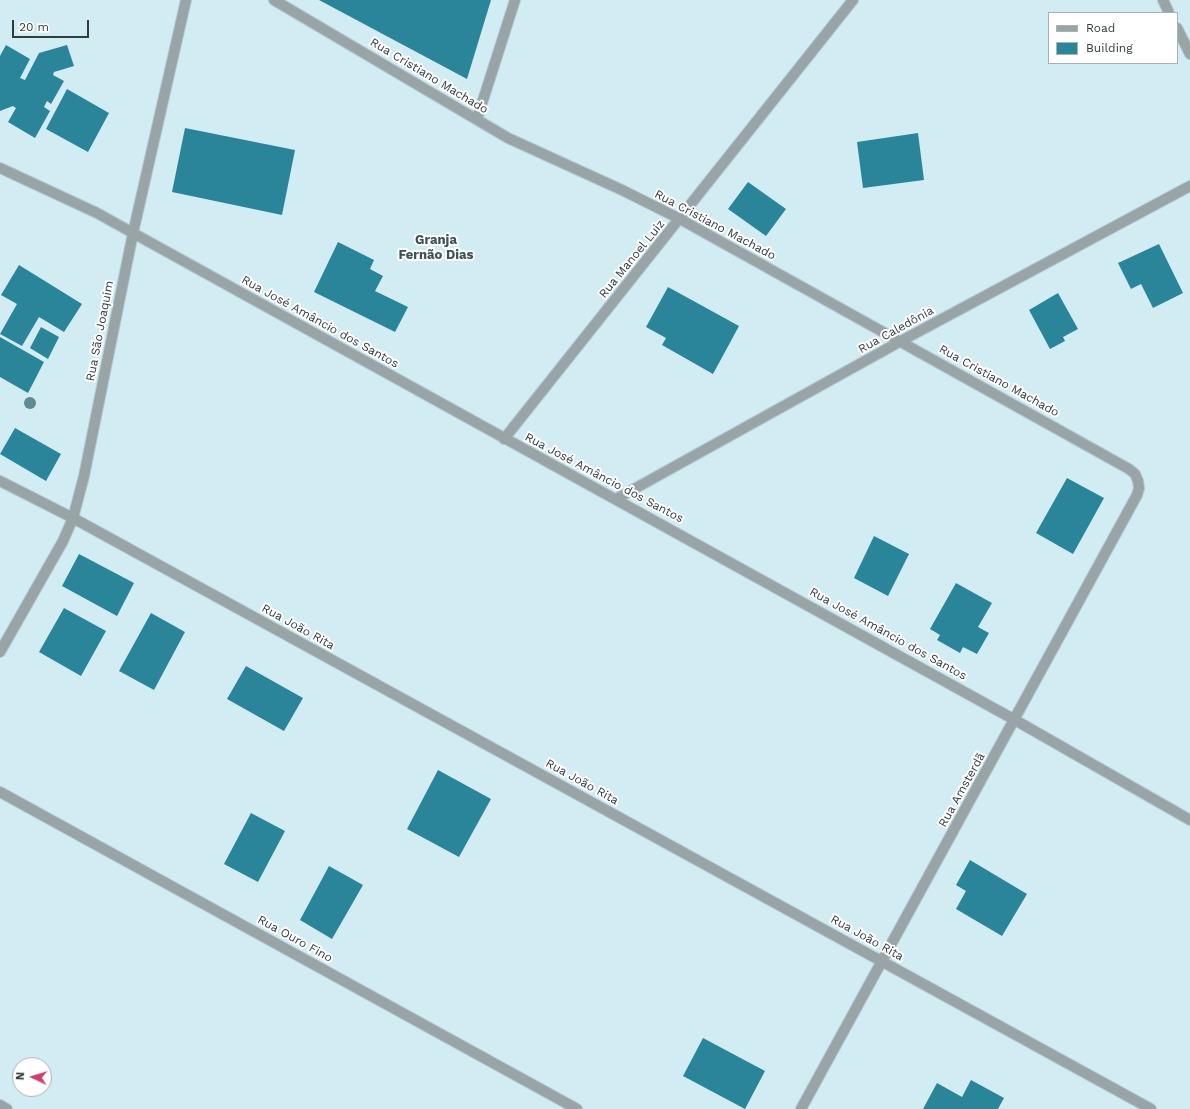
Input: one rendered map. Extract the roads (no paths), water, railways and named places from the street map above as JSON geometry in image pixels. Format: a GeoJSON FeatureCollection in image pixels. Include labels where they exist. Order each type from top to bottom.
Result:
{"type":"FeatureCollection","features":[{"type":"Feature","properties":{"kind":"street","name":"Rua São Joaquim"},"geometry":{"type":"LineString","coordinates":[[0,652],[63,541],[73,518],[85,468],[133,233],[186,0]]}},
{"type":"Feature","properties":{"kind":"street","name":"Rua Cristiano Machado"},"geometry":{"type":"LineString","coordinates":[[274,0],[508,138],[615,187],[680,219],[901,341],[1129,469],[1135,474],[1138,481]]}},
{"type":"Feature","properties":{"kind":"street"},"geometry":{"type":"LineString","coordinates":[[477,119],[515,0]]}},
{"type":"Feature","properties":{"kind":"street","name":"Rua Manoel Luiz"},"geometry":{"type":"LineString","coordinates":[[504,439],[853,0]]}},
{"type":"Feature","properties":{"kind":"street"},"geometry":{"type":"LineString","coordinates":[[1163,0],[1169,12]]}},
{"type":"Feature","properties":{"kind":"street"},"geometry":{"type":"LineString","coordinates":[[1178,30],[1190,54]]}},
{"type":"Feature","properties":{"kind":"street","name":"Rua José Amâncio dos Santos"},"geometry":{"type":"LineString","coordinates":[[0,168],[97,213],[504,439],[616,499],[1016,720],[1190,820]]}},
{"type":"Feature","properties":{"kind":"street","name":"Rua Caledônia"},"geometry":{"type":"LineString","coordinates":[[616,499],[901,341],[1190,186]]}},
{"type":"Feature","properties":{"kind":"street","name":"Rua João Rita"},"geometry":{"type":"LineString","coordinates":[[0,481],[73,518],[1151,1109]]}},
{"type":"Feature","properties":{"kind":"street","name":"Rua Amsterdã"},"geometry":{"type":"LineString","coordinates":[[801,1109],[1016,720],[1137,495],[1139,488],[1138,481]]}},
{"type":"Feature","properties":{"kind":"street","name":"Rua Ouro Fino"},"geometry":{"type":"LineString","coordinates":[[0,792],[577,1109]]}},
{"type":"Feature","properties":{"kind":"street"},"geometry":{"type":"LineString","coordinates":[[0,1105],[7,1109]]}},
{"type":"Feature","properties":{"kind":"district","name":"Granja Fernão Dias"},"geometry":{"type":"Point","coordinates":[436,248]}}]}
